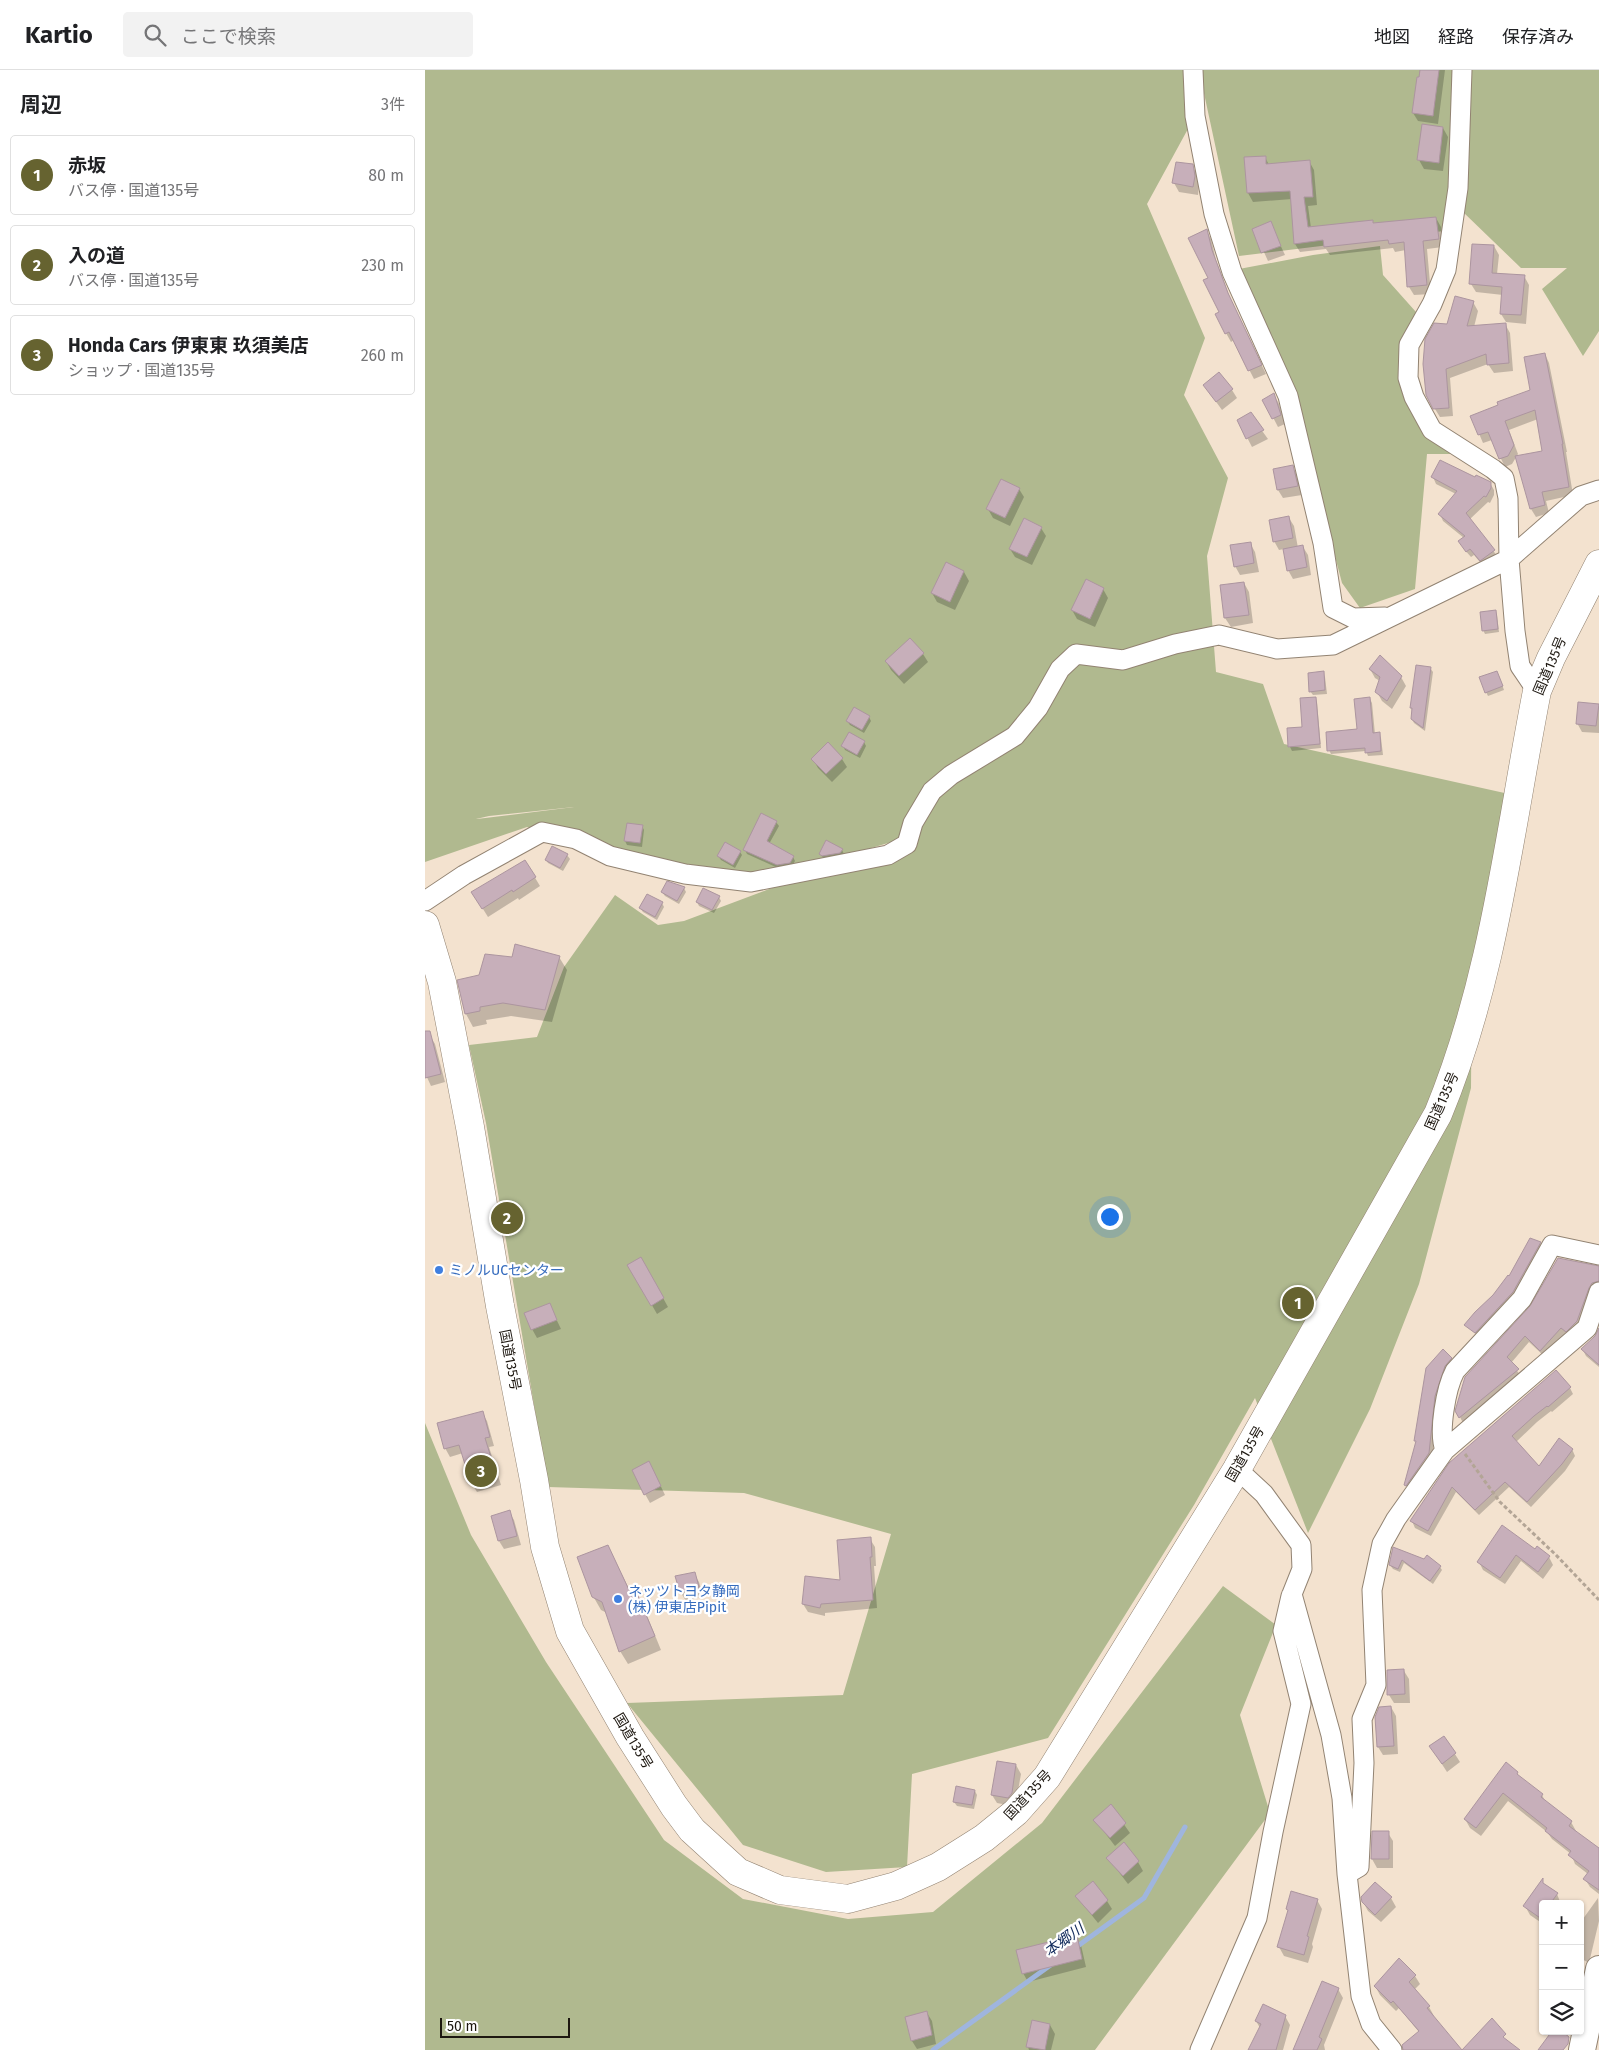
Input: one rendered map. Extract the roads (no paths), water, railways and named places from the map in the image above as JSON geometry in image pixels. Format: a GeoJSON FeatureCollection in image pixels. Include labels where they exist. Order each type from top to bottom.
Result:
{"type":"FeatureCollection","features":[{"type":"Feature","properties":{"kind":"highway","name":"国道135号"},"geometry":{"type":"LineString","coordinates":[[425,925],[441,982],[466,1108],[506,1343],[545,1547],[571,1631],[630,1737],[674,1806],[693,1830],[738,1872],[780,1890],[849,1899],[896,1886],[938,1867],[990,1832],[1016,1812],[1047,1777],[1237,1469],[1438,1114],[1456,1071],[1474,1012],[1494,928],[1537,691],[1551,658],[1599,564]]}},
{"type":"Feature","properties":{"kind":"street"},"geometry":{"type":"LineString","coordinates":[[1193,70],[1195,116],[1214,214],[1232,272],[1288,396],[1323,543],[1333,608],[1353,618],[1393,617]]}},
{"type":"Feature","properties":{"kind":"street"},"geometry":{"type":"LineString","coordinates":[[1462,70],[1458,188],[1447,270],[1432,304],[1409,345],[1408,378],[1414,397],[1432,430],[1504,478],[1508,498],[1509,559],[1520,666],[1537,691]]}},
{"type":"Feature","properties":{"kind":"street"},"geometry":{"type":"LineString","coordinates":[[425,901],[464,874],[542,832],[576,839],[610,856],[685,874],[751,882],[888,855],[907,844],[913,823],[931,791],[951,775],[1015,736],[1038,708],[1060,669],[1076,654],[1123,660],[1175,644],[1219,635],[1277,649],[1333,645],[1509,559],[1581,496],[1599,490]]}},
{"type":"Feature","properties":{"kind":"street"},"geometry":{"type":"LineString","coordinates":[[1450,1446],[1441,1440],[1449,1381],[1455,1371],[1522,1299],[1552,1245],[1599,1255]]}},
{"type":"Feature","properties":{"kind":"street"},"geometry":{"type":"LineString","coordinates":[[1347,1874],[1359,1867],[1364,1763],[1362,1719],[1376,1684],[1372,1590],[1382,1544],[1396,1519],[1450,1446],[1587,1328],[1599,1292]]}},
{"type":"Feature","properties":{"kind":"street"},"geometry":{"type":"LineString","coordinates":[[1200,2050],[1257,1918],[1273,1832],[1301,1704],[1283,1632],[1292,1594],[1302,1569],[1301,1545],[1264,1494],[1237,1469]]}},
{"type":"Feature","properties":{"kind":"street"},"geometry":{"type":"LineString","coordinates":[[1292,1594],[1331,1735],[1342,1798],[1347,1874],[1361,1996],[1371,2024],[1392,2050]]}},
{"type":"Feature","properties":{"kind":"street"},"geometry":{"type":"LineString","coordinates":[[1583,2050],[1599,1970]]}},
{"type":"Feature","properties":{"kind":"waterway","name":"本郷川"},"geometry":{"type":"LineString","coordinates":[[1075,1948],[1144,1898],[1185,1827]]}},
{"type":"Feature","properties":{"kind":"waterway","name":"本郷川"},"geometry":{"type":"LineString","coordinates":[[933,2050],[1052,1964]]}},
{"type":"Feature","properties":{"kind":"place","name":"入の道"},"geometry":{"type":"Point","coordinates":[507,1218]}},
{"type":"Feature","properties":{"kind":"place","name":"ミノルUCセンター"},"geometry":{"type":"Point","coordinates":[439,1270]}},
{"type":"Feature","properties":{"kind":"place","name":"赤坂"},"geometry":{"type":"Point","coordinates":[1298,1303]}},
{"type":"Feature","properties":{"kind":"place","name":"Honda Cars 伊東東 玖須美店"},"geometry":{"type":"Point","coordinates":[481,1471]}},
{"type":"Feature","properties":{"kind":"place","name":"ネッツトヨタ静岡 (株) 伊東店Pipit"},"geometry":{"type":"Point","coordinates":[618,1599]}}]}
